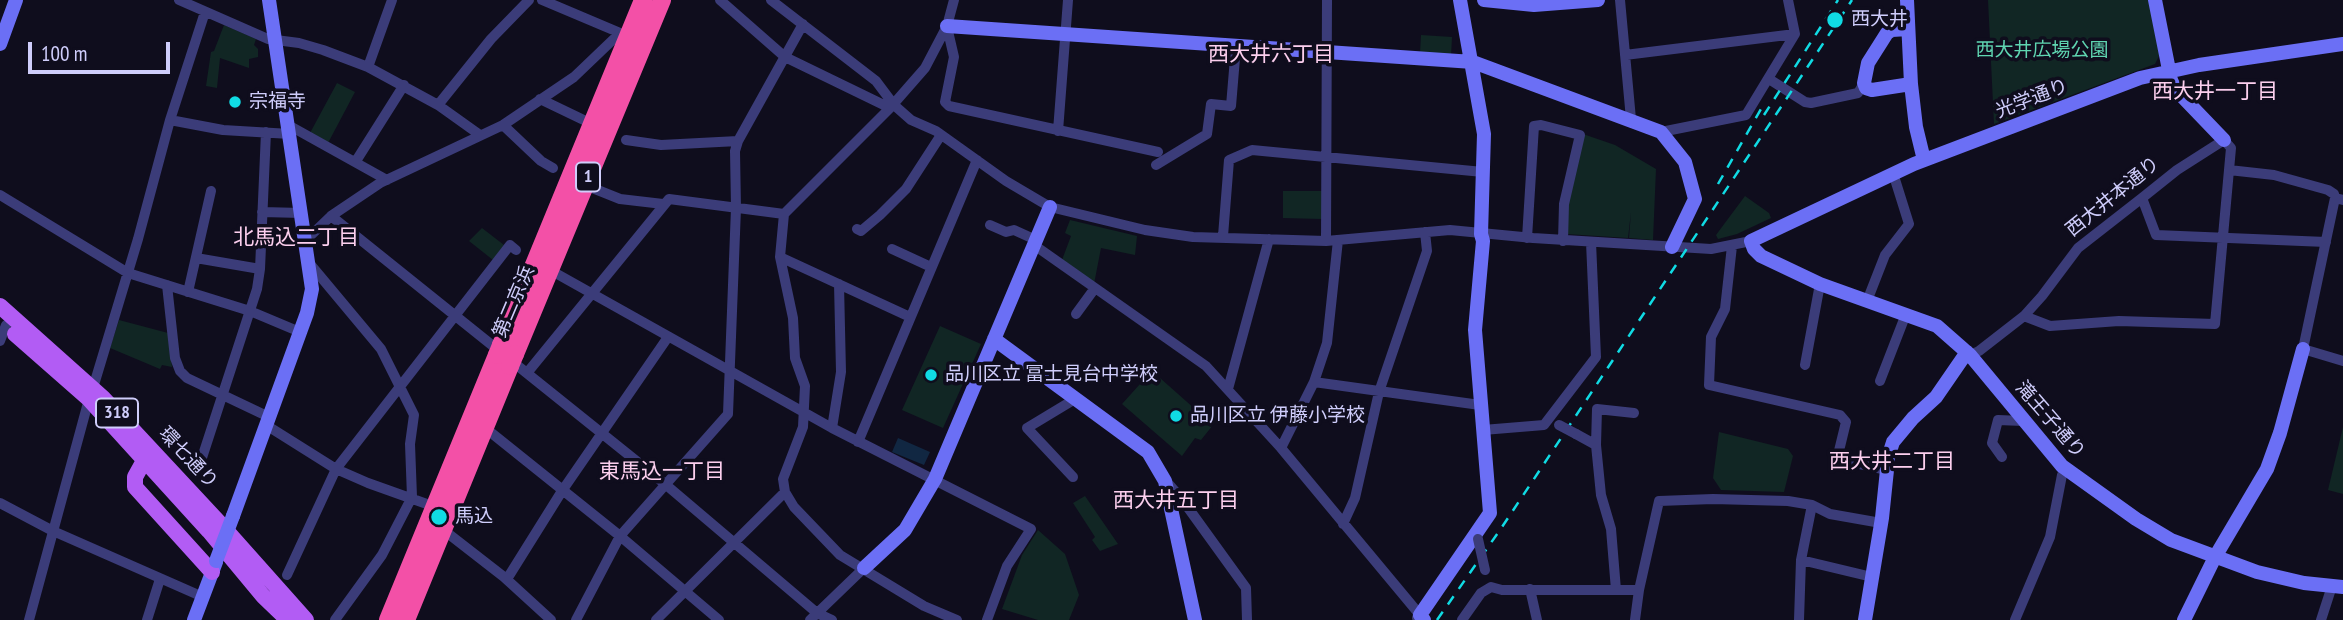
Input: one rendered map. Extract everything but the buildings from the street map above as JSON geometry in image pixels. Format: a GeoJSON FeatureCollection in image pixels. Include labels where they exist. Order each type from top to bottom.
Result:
{"type":"FeatureCollection","features":[{"type":"Feature","properties":{"kind":"highway","name":"第二京浜"},"geometry":{"type":"LineString","coordinates":[[411,615],[439,517],[505,355],[624,35],[643,0]]}},
{"type":"Feature","properties":{"kind":"highway","name":"第二京浜"},"geometry":{"type":"LineString","coordinates":[[388,620],[484,427],[505,355],[550,270],[662,0]]}},
{"type":"Feature","properties":{"kind":"main road","name":"環七通り"},"geometry":{"type":"LineString","coordinates":[[0,306],[229,523],[257,558],[269,579],[306,620]]}},
{"type":"Feature","properties":{"kind":"main road","name":"環七通り"},"geometry":{"type":"LineString","coordinates":[[3,323],[91,394],[209,531],[219,563]]}},
{"type":"Feature","properties":{"kind":"main road"},"geometry":{"type":"LineString","coordinates":[[145,459],[135,477],[135,486],[219,563],[231,568],[251,590],[263,596],[288,620]]}},
{"type":"Feature","properties":{"kind":"street"},"geometry":{"type":"LineString","coordinates":[[0,44],[16,0]]}},
{"type":"Feature","properties":{"kind":"street"},"geometry":{"type":"LineString","coordinates":[[179,0],[276,40],[323,50],[368,67],[438,105],[480,135]]}},
{"type":"Feature","properties":{"kind":"street"},"geometry":{"type":"LineString","coordinates":[[194,620],[219,563],[229,523],[312,295],[310,264],[269,0]]}},
{"type":"Feature","properties":{"kind":"street"},"geometry":{"type":"LineString","coordinates":[[368,67],[392,0]]}},
{"type":"Feature","properties":{"kind":"street"},"geometry":{"type":"LineString","coordinates":[[438,105],[491,39],[529,0]]}},
{"type":"Feature","properties":{"kind":"street"},"geometry":{"type":"LineString","coordinates":[[306,240],[331,216],[387,180],[503,125],[574,77],[624,35],[542,0]]}},
{"type":"Feature","properties":{"kind":"street"},"geometry":{"type":"LineString","coordinates":[[720,0],[785,57],[892,106],[911,120],[942,135],[1006,181],[1050,207],[1145,230],[1193,237],[1326,241],[1450,230],[1527,238],[1712,249],[1751,241]]}},
{"type":"Feature","properties":{"kind":"street"},"geometry":{"type":"LineString","coordinates":[[771,0],[876,80],[892,106]]}},
{"type":"Feature","properties":{"kind":"street"},"geometry":{"type":"LineString","coordinates":[[953,619],[924,606],[840,555],[794,507],[785,492],[783,479],[803,427],[806,386],[794,358],[793,318],[780,257],[784,214],[892,106],[925,68],[947,26],[954,0]]}},
{"type":"Feature","properties":{"kind":"street"},"geometry":{"type":"LineString","coordinates":[[1058,131],[1068,0]]}},
{"type":"Feature","properties":{"kind":"street"},"geometry":{"type":"LineString","coordinates":[[1326,241],[1327,0]]}},
{"type":"Feature","properties":{"kind":"street"},"geometry":{"type":"LineString","coordinates":[[990,225],[1006,232],[1014,230],[1035,242],[1206,366],[1281,448],[1420,619],[1490,513],[1475,330],[1483,241],[1484,134],[1460,0]]}},
{"type":"Feature","properties":{"kind":"street"},"geometry":{"type":"LineString","coordinates":[[1484,0],[1534,5],[1598,0]]}},
{"type":"Feature","properties":{"kind":"street"},"geometry":{"type":"LineString","coordinates":[[1620,0],[1631,119]]}},
{"type":"Feature","properties":{"kind":"street"},"geometry":{"type":"LineString","coordinates":[[1661,132],[1746,115],[1795,34],[1788,0]]}},
{"type":"Feature","properties":{"kind":"street"},"geometry":{"type":"LineString","coordinates":[[1907,0],[1911,84],[1924,160]]}},
{"type":"Feature","properties":{"kind":"street"},"geometry":{"type":"LineString","coordinates":[[2024,316],[2050,326],[2119,321],[2215,324],[2231,148],[2175,89],[2155,0]]}},
{"type":"Feature","properties":{"kind":"street"},"geometry":{"type":"LineString","coordinates":[[29,620],[170,120],[205,12]]}},
{"type":"Feature","properties":{"kind":"street"},"geometry":{"type":"LineString","coordinates":[[576,620],[620,536],[728,414],[736,208],[734,151],[803,24]]}},
{"type":"Feature","properties":{"kind":"street"},"geometry":{"type":"LineString","coordinates":[[947,26],[1473,62],[1661,132],[1685,162],[1695,199],[1672,247]]}},
{"type":"Feature","properties":{"kind":"street"},"geometry":{"type":"LineString","coordinates":[[947,26],[954,57],[946,102],[949,106],[1158,152]]}},
{"type":"Feature","properties":{"kind":"street"},"geometry":{"type":"LineString","coordinates":[[1769,79],[1805,102],[1811,103],[1858,93],[1864,83],[1868,63],[1887,33],[1908,29]]}},
{"type":"Feature","properties":{"kind":"street"},"geometry":{"type":"LineString","coordinates":[[1625,55],[1795,34]]}},
{"type":"Feature","properties":{"kind":"street","name":"光学通り"},"geometry":{"type":"LineString","coordinates":[[1751,241],[1924,160],[2140,78],[2343,44]]}},
{"type":"Feature","properties":{"kind":"street"},"geometry":{"type":"LineString","coordinates":[[1156,166],[1207,134],[1211,104],[1231,106],[1236,46]]}},
{"type":"Feature","properties":{"kind":"street"},"geometry":{"type":"LineString","coordinates":[[1864,83],[1866,88],[1872,90],[1911,84]]}},
{"type":"Feature","properties":{"kind":"street"},"geometry":{"type":"LineString","coordinates":[[356,161],[404,85]]}},
{"type":"Feature","properties":{"kind":"street"},"geometry":{"type":"LineString","coordinates":[[540,99],[592,124]]}},
{"type":"Feature","properties":{"kind":"street"},"geometry":{"type":"LineString","coordinates":[[170,120],[223,130],[290,130],[356,161],[387,180]]}},
{"type":"Feature","properties":{"kind":"street"},"geometry":{"type":"LineString","coordinates":[[503,125],[541,161],[553,168]]}},
{"type":"Feature","properties":{"kind":"street"},"geometry":{"type":"LineString","coordinates":[[1527,238],[1534,126],[1541,125],[1580,135],[1564,204],[1563,240]]}},
{"type":"Feature","properties":{"kind":"street"},"geometry":{"type":"LineString","coordinates":[[199,467],[250,312],[260,270],[266,132]]}},
{"type":"Feature","properties":{"kind":"street"},"geometry":{"type":"LineString","coordinates":[[857,229],[861,231],[906,189],[942,135]]}},
{"type":"Feature","properties":{"kind":"street"},"geometry":{"type":"LineString","coordinates":[[626,140],[661,145],[738,141]]}},
{"type":"Feature","properties":{"kind":"street","name":"西大井本通り"},"geometry":{"type":"LineString","coordinates":[[1865,620],[1881,523],[1886,464],[1892,442],[1936,397],[1968,353],[1979,351],[2024,316],[2078,248],[2177,170],[2224,140]]}},
{"type":"Feature","properties":{"kind":"street"},"geometry":{"type":"LineString","coordinates":[[1223,236],[1229,160],[1252,150],[1483,172]]}},
{"type":"Feature","properties":{"kind":"street"},"geometry":{"type":"LineString","coordinates":[[858,442],[977,160]]}},
{"type":"Feature","properties":{"kind":"street"},"geometry":{"type":"LineString","coordinates":[[2184,620],[2215,557],[2267,469],[2280,433],[2303,349],[2326,242],[2339,199],[2328,190],[2274,175],[2229,170]]}},
{"type":"Feature","properties":{"kind":"street"},"geometry":{"type":"LineString","coordinates":[[1867,301],[1885,255],[1909,224],[1893,173]]}},
{"type":"Feature","properties":{"kind":"street"},"geometry":{"type":"LineString","coordinates":[[585,185],[620,199],[663,204]]}},
{"type":"Feature","properties":{"kind":"street"},"geometry":{"type":"LineString","coordinates":[[188,292],[211,191]]}},
{"type":"Feature","properties":{"kind":"street"},"geometry":{"type":"LineString","coordinates":[[0,195],[128,273],[250,312],[300,332]]}},
{"type":"Feature","properties":{"kind":"street"},"geometry":{"type":"LineString","coordinates":[[2141,198],[2156,235],[2326,242]]}},
{"type":"Feature","properties":{"kind":"street"},"geometry":{"type":"LineString","coordinates":[[527,373],[669,199],[784,214]]}},
{"type":"Feature","properties":{"kind":"street"},"geometry":{"type":"LineString","coordinates":[[814,617],[905,530],[935,479],[1050,207]]}},
{"type":"Feature","properties":{"kind":"street"},"geometry":{"type":"LineString","coordinates":[[262,212],[302,213]]}},
{"type":"Feature","properties":{"kind":"street"},"geometry":{"type":"LineString","coordinates":[[331,216],[665,484],[814,617],[832,620]]}},
{"type":"Feature","properties":{"kind":"street"},"geometry":{"type":"LineString","coordinates":[[1343,524],[1356,496],[1379,392],[1427,251],[1425,232]]}},
{"type":"Feature","properties":{"kind":"street"},"geometry":{"type":"LineString","coordinates":[[1228,389],[1269,239]]}},
{"type":"Feature","properties":{"kind":"street"},"geometry":{"type":"LineString","coordinates":[[1281,448],[1314,382],[1327,343],[1338,240]]}},
{"type":"Feature","properties":{"kind":"street","name":"滝王子通り"},"geometry":{"type":"LineString","coordinates":[[1751,241],[1761,256],[1821,284],[1934,324],[1968,353],[2066,469],[2144,525],[2175,542],[2264,574],[2338,587]]}},
{"type":"Feature","properties":{"kind":"street"},"geometry":{"type":"LineString","coordinates":[[1483,430],[1555,422],[1596,357],[1591,242]]}},
{"type":"Feature","properties":{"kind":"street"},"geometry":{"type":"LineString","coordinates":[[287,575],[336,469],[510,245],[516,250]]}},
{"type":"Feature","properties":{"kind":"street"},"geometry":{"type":"LineString","coordinates":[[1732,246],[1725,309],[1711,337],[1709,385],[1840,415],[1846,422],[1837,459],[1887,470]]}},
{"type":"Feature","properties":{"kind":"street"},"geometry":{"type":"LineString","coordinates":[[892,249],[931,267]]}},
{"type":"Feature","properties":{"kind":"street"},"geometry":{"type":"LineString","coordinates":[[780,257],[910,317]]}},
{"type":"Feature","properties":{"kind":"street"},"geometry":{"type":"LineString","coordinates":[[196,258],[260,270]]}},
{"type":"Feature","properties":{"kind":"street"},"geometry":{"type":"LineString","coordinates":[[310,264],[381,349],[414,415],[410,444],[412,497],[382,555],[335,620]]}},
{"type":"Feature","properties":{"kind":"street"},"geometry":{"type":"LineString","coordinates":[[550,270],[858,442],[1031,528],[1007,566],[986,620]]}},
{"type":"Feature","properties":{"kind":"street"},"geometry":{"type":"LineString","coordinates":[[832,428],[841,372],[839,284]]}},
{"type":"Feature","properties":{"kind":"street"},"geometry":{"type":"LineString","coordinates":[[1805,365],[1821,284]]}},
{"type":"Feature","properties":{"kind":"street"},"geometry":{"type":"LineString","coordinates":[[167,285],[177,366],[187,378],[267,421],[336,469],[412,497],[439,517],[551,620]]}},
{"type":"Feature","properties":{"kind":"street"},"geometry":{"type":"LineString","coordinates":[[1076,314],[1095,288]]}},
{"type":"Feature","properties":{"kind":"street"},"geometry":{"type":"LineString","coordinates":[[1880,381],[1906,314]]}},
{"type":"Feature","properties":{"kind":"street"},"geometry":{"type":"LineString","coordinates":[[0,341],[3,323]]}},
{"type":"Feature","properties":{"kind":"street"},"geometry":{"type":"LineString","coordinates":[[507,579],[562,491],[668,337]]}},
{"type":"Feature","properties":{"kind":"street"},"geometry":{"type":"LineString","coordinates":[[994,339],[1148,452],[1165,481],[1181,498],[1245,588],[1247,620]]}},
{"type":"Feature","properties":{"kind":"street"},"geometry":{"type":"LineString","coordinates":[[2303,349],[2343,361]]}},
{"type":"Feature","properties":{"kind":"street"},"geometry":{"type":"LineString","coordinates":[[1314,382],[1480,405]]}},
{"type":"Feature","properties":{"kind":"street"},"geometry":{"type":"LineString","coordinates":[[1073,477],[1027,428],[1075,399]]}},
{"type":"Feature","properties":{"kind":"street"},"geometry":{"type":"LineString","coordinates":[[1616,590],[1611,529],[1601,495],[1596,445],[1597,409],[1634,413]]}},
{"type":"Feature","properties":{"kind":"street"},"geometry":{"type":"LineString","coordinates":[[2002,457],[1992,443],[1997,420],[2023,421]]}},
{"type":"Feature","properties":{"kind":"street"},"geometry":{"type":"LineString","coordinates":[[1555,422],[1596,445]]}},
{"type":"Feature","properties":{"kind":"street"},"geometry":{"type":"LineString","coordinates":[[484,427],[719,620]]}},
{"type":"Feature","properties":{"kind":"street"},"geometry":{"type":"LineString","coordinates":[[2015,620],[2050,537],[2062,475],[2066,469]]}},
{"type":"Feature","properties":{"kind":"street"},"geometry":{"type":"LineString","coordinates":[[1165,481],[1195,620]]}},
{"type":"Feature","properties":{"kind":"street"},"geometry":{"type":"LineString","coordinates":[[656,620],[785,492]]}},
{"type":"Feature","properties":{"kind":"street"},"geometry":{"type":"LineString","coordinates":[[1635,620],[1659,501],[1788,501],[1812,505],[1830,514],[1881,523]]}},
{"type":"Feature","properties":{"kind":"street"},"geometry":{"type":"LineString","coordinates":[[0,503],[53,531],[203,597]]}},
{"type":"Feature","properties":{"kind":"street"},"geometry":{"type":"LineString","coordinates":[[1798,620],[1801,560],[1812,505]]}},
{"type":"Feature","properties":{"kind":"street"},"geometry":{"type":"LineString","coordinates":[[1477,535],[1491,586],[1502,590],[1639,590]]}},
{"type":"Feature","properties":{"kind":"street"},"geometry":{"type":"LineString","coordinates":[[1801,560],[1872,577]]}},
{"type":"Feature","properties":{"kind":"street"},"geometry":{"type":"LineString","coordinates":[[147,620],[160,579]]}},
{"type":"Feature","properties":{"kind":"street"},"geometry":{"type":"LineString","coordinates":[[1462,620],[1481,593],[1491,586]]}},
{"type":"Feature","properties":{"kind":"street"},"geometry":{"type":"LineString","coordinates":[[2320,620],[2338,587]]}},
{"type":"Feature","properties":{"kind":"street"},"geometry":{"type":"LineString","coordinates":[[1530,589],[1536,620]]}},
{"type":"Feature","properties":{"kind":"green space","name":"西大井広場公園"},"geometry":{"type":"Polygon","coordinates":[[[1988,0],[2150,0],[2161,52],[2155,64],[1994,124],[1988,0]]]}},
{"type":"Feature","properties":{"kind":"green space"},"geometry":{"type":"Polygon","coordinates":[[[224,25],[256,39],[254,45],[258,49],[258,57],[249,59],[249,68],[220,58],[217,88],[206,86],[211,52],[214,51],[224,25]]]}},
{"type":"Feature","properties":{"kind":"green space"},"geometry":{"type":"Polygon","coordinates":[[[1421,35],[1452,37],[1451,56],[1420,54],[1421,35]]]}},
{"type":"Feature","properties":{"kind":"green space"},"geometry":{"type":"Polygon","coordinates":[[[337,83],[355,92],[328,143],[310,133],[337,83]]]}},
{"type":"Feature","properties":{"kind":"green space"},"geometry":{"type":"Polygon","coordinates":[[[1583,134],[1615,145],[1656,169],[1653,240],[1629,238],[1631,212],[1628,238],[1566,234],[1568,195],[1583,134]]]}},
{"type":"Feature","properties":{"kind":"green space"},"geometry":{"type":"Polygon","coordinates":[[[1283,191],[1323,191],[1322,219],[1283,218],[1283,191]]]}},
{"type":"Feature","properties":{"kind":"green space"},"geometry":{"type":"Polygon","coordinates":[[[1745,196],[1769,213],[1771,218],[1737,234],[1718,239],[1716,235],[1745,196]]]}},
{"type":"Feature","properties":{"kind":"green space"},"geometry":{"type":"Polygon","coordinates":[[[1070,220],[1137,236],[1135,255],[1101,248],[1094,284],[1062,260],[1071,236],[1065,233],[1070,220]]]}},
{"type":"Feature","properties":{"kind":"green space"},"geometry":{"type":"Polygon","coordinates":[[[482,228],[504,245],[493,260],[469,241],[482,228]]]}},
{"type":"Feature","properties":{"kind":"green space"},"geometry":{"type":"Polygon","coordinates":[[[119,320],[168,333],[172,367],[162,365],[160,369],[110,348],[119,320]]]}},
{"type":"Feature","properties":{"kind":"green space"},"geometry":{"type":"Polygon","coordinates":[[[940,326],[981,344],[943,428],[902,410],[940,326]]]}},
{"type":"Feature","properties":{"kind":"green space"},"geometry":{"type":"Polygon","coordinates":[[[1149,374],[1157,380],[1160,378],[1213,425],[1201,440],[1195,438],[1182,456],[1122,404],[1149,374]]]}},
{"type":"Feature","properties":{"kind":"green space"},"geometry":{"type":"Polygon","coordinates":[[[2343,427],[2343,494],[2328,490],[2343,427]]]}},
{"type":"Feature","properties":{"kind":"green space"},"geometry":{"type":"Polygon","coordinates":[[[1719,432],[1788,449],[1793,456],[1784,492],[1721,490],[1713,478],[1719,432]]]}},
{"type":"Feature","properties":{"kind":"green space"},"geometry":{"type":"Polygon","coordinates":[[[1085,496],[1118,544],[1100,551],[1092,540],[1095,537],[1073,503],[1085,496]]]}},
{"type":"Feature","properties":{"kind":"green space"},"geometry":{"type":"Polygon","coordinates":[[[1038,530],[1065,554],[1079,595],[1069,620],[1038,620],[1002,609],[1022,555],[1038,530]]]}},
{"type":"Feature","properties":{"kind":"water"},"geometry":{"type":"Polygon","coordinates":[[[898,438],[930,452],[924,465],[892,452],[898,438]]]}},
{"type":"Feature","properties":{"kind":"railway"},"geometry":{"type":"LineString","coordinates":[[1764,115],[1838,0]]}},
{"type":"Feature","properties":{"kind":"railway"},"geometry":{"type":"LineString","coordinates":[[1437,620],[1502,527],[1852,0]]}},
{"type":"Feature","properties":{"kind":"railway"},"geometry":{"type":"LineString","coordinates":[[1718,184],[1765,102]]}},
{"type":"Feature","properties":{"kind":"place","name":"西大井"},"geometry":{"type":"Point","coordinates":[1835,20]}},
{"type":"Feature","properties":{"kind":"place","name":"宗福寺"},"geometry":{"type":"Point","coordinates":[235,102]}},
{"type":"Feature","properties":{"kind":"place","name":"品川区立 冨士見台中学校"},"geometry":{"type":"Point","coordinates":[931,375]}},
{"type":"Feature","properties":{"kind":"place","name":"品川区立 伊藤小学校"},"geometry":{"type":"Point","coordinates":[1176,416]}},
{"type":"Feature","properties":{"kind":"place","name":"馬込"},"geometry":{"type":"Point","coordinates":[439,517]}},
{"type":"Feature","properties":{"kind":"district","name":"西大井六丁目"},"geometry":{"type":"Point","coordinates":[1271,55]}},
{"type":"Feature","properties":{"kind":"district","name":"西大井一丁目"},"geometry":{"type":"Point","coordinates":[2215,92]}},
{"type":"Feature","properties":{"kind":"district","name":"北馬込二丁目"},"geometry":{"type":"Point","coordinates":[296,238]}},
{"type":"Feature","properties":{"kind":"district","name":"西大井二丁目"},"geometry":{"type":"Point","coordinates":[1892,462]}},
{"type":"Feature","properties":{"kind":"district","name":"東馬込一丁目"},"geometry":{"type":"Point","coordinates":[662,472]}},
{"type":"Feature","properties":{"kind":"district","name":"西大井五丁目"},"geometry":{"type":"Point","coordinates":[1176,501]}}]}
